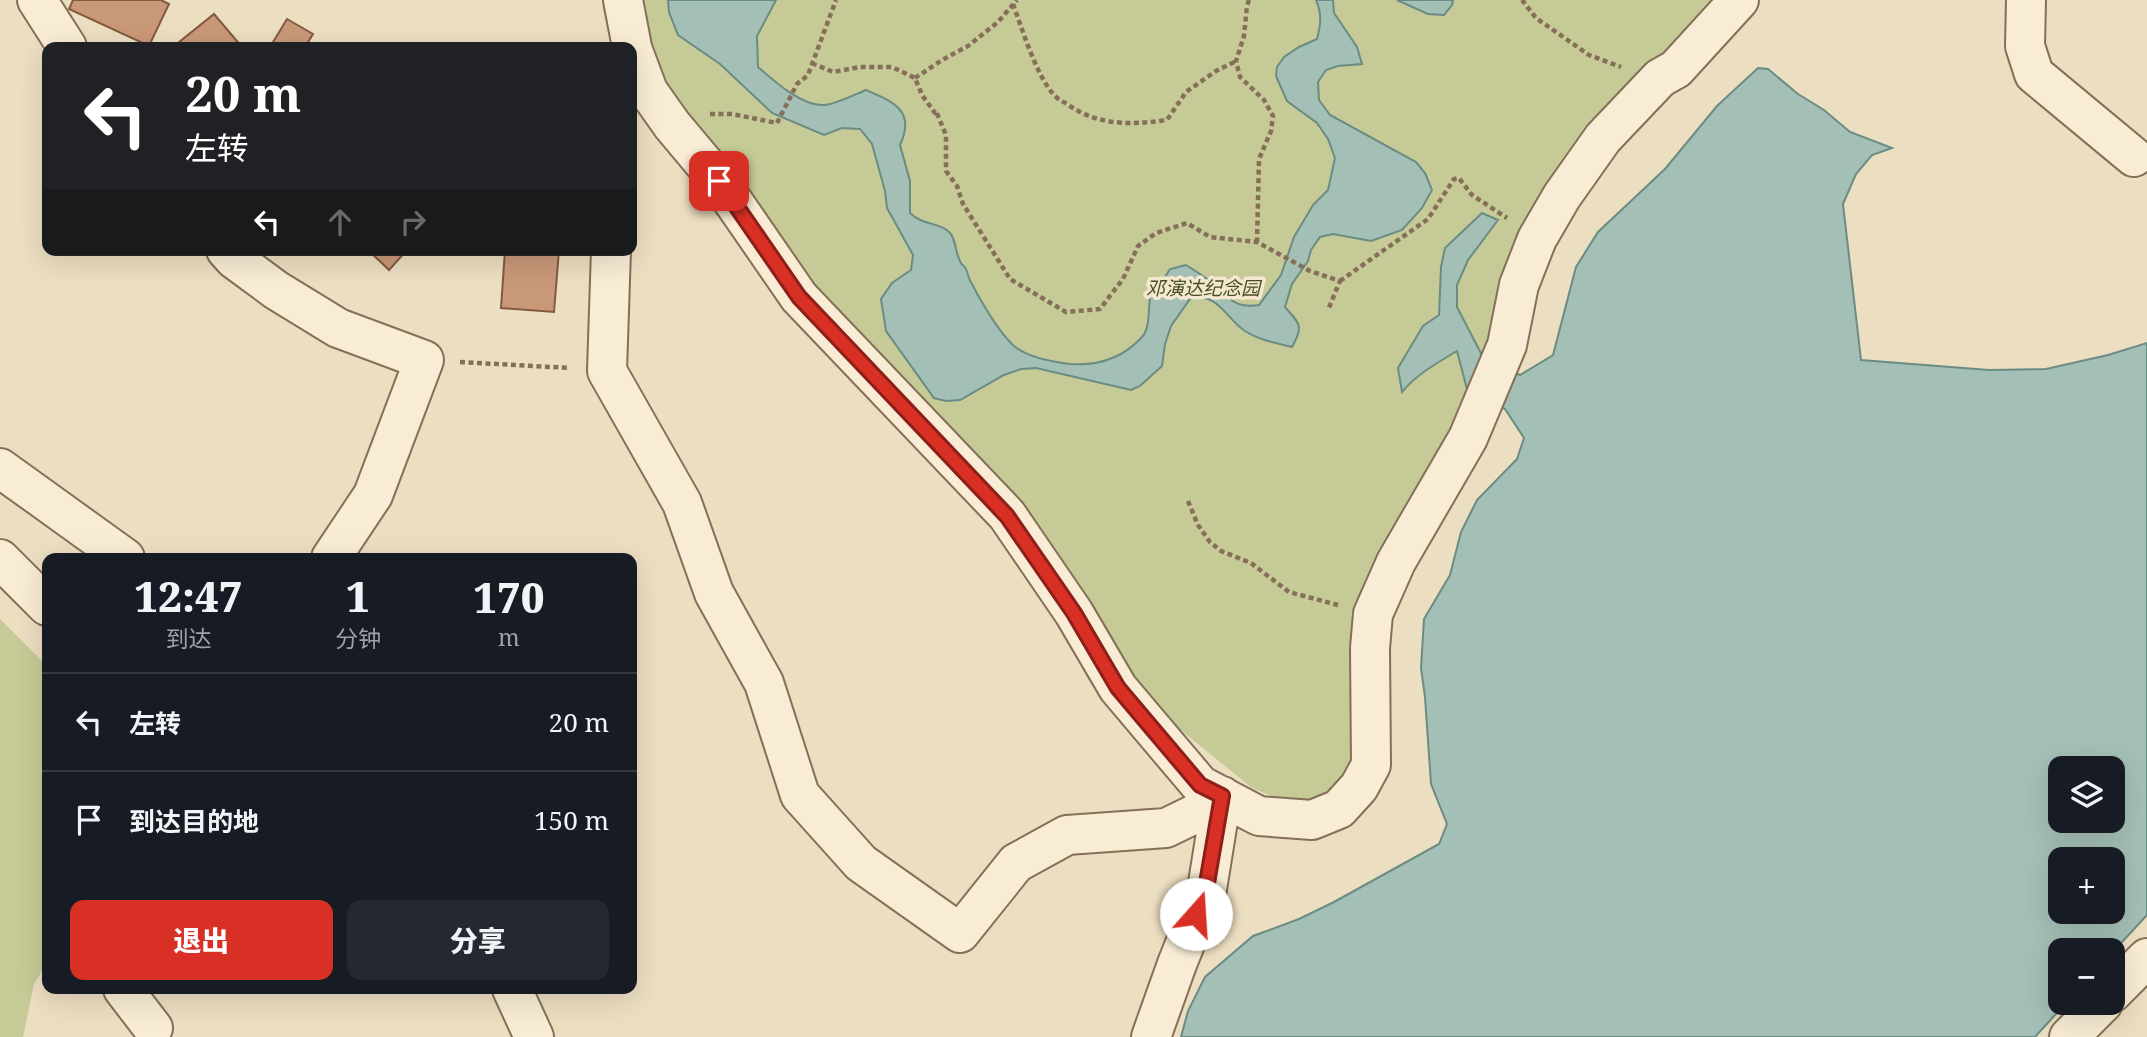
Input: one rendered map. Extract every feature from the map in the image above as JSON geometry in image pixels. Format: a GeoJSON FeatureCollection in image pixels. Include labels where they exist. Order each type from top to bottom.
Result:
{"type":"FeatureCollection","features":[{"type":"Feature","properties":{"kind":"street"},"geometry":{"type":"LineString","coordinates":[[37,0],[64,42]]}},
{"type":"Feature","properties":{"kind":"street"},"geometry":{"type":"LineString","coordinates":[[622,0],[629,42]]}},
{"type":"Feature","properties":{"kind":"street"},"geometry":{"type":"LineString","coordinates":[[637,64],[648,91],[672,125],[719,181],[799,297],[1007,516],[1074,613],[1118,688],[1200,785],[1259,816],[1312,820],[1339,809],[1359,787],[1371,765],[1370,648],[1373,614],[1396,562],[1468,438],[1507,345],[1519,285],[1537,239],[1562,196],[1603,138],[1660,78],[1676,69],[1738,0]]}},
{"type":"Feature","properties":{"kind":"street"},"geometry":{"type":"LineString","coordinates":[[2025,0],[2025,46],[2034,74],[2134,157]]}},
{"type":"Feature","properties":{"kind":"street"},"geometry":{"type":"LineString","coordinates":[[231,256],[276,290],[338,328],[424,360],[373,495],[334,553]]}},
{"type":"Feature","properties":{"kind":"street"},"geometry":{"type":"LineString","coordinates":[[611,256],[607,371],[682,503],[714,593],[764,683],[800,795],[861,863],[960,933],[1016,863],[1067,835],[1166,828],[1207,808],[1222,796]]}},
{"type":"Feature","properties":{"kind":"street"},"geometry":{"type":"LineString","coordinates":[[0,468],[118,553]]}},
{"type":"Feature","properties":{"kind":"street"},"geometry":{"type":"LineString","coordinates":[[0,559],[42,601]]}},
{"type":"Feature","properties":{"kind":"street"},"geometry":{"type":"LineString","coordinates":[[1151,1037],[1206,889],[1222,796]]}},
{"type":"Feature","properties":{"kind":"street"},"geometry":{"type":"LineString","coordinates":[[2125,980],[2147,958]]}},
{"type":"Feature","properties":{"kind":"street"},"geometry":{"type":"LineString","coordinates":[[127,994],[153,1028]]}},
{"type":"Feature","properties":{"kind":"street"},"geometry":{"type":"LineString","coordinates":[[514,994],[534,1037]]}},
{"type":"Feature","properties":{"kind":"street"},"geometry":{"type":"LineString","coordinates":[[2070,1037],[2091,1015]]}},
{"type":"Feature","properties":{"kind":"path"},"geometry":{"type":"LineString","coordinates":[[672,125],[709,114],[732,114],[777,123],[797,85],[808,75],[836,0]]}},
{"type":"Feature","properties":{"kind":"path"},"geometry":{"type":"LineString","coordinates":[[1250,0],[1244,36],[1236,61],[1240,77],[1264,100],[1273,116],[1271,131],[1259,159],[1257,242]]}},
{"type":"Feature","properties":{"kind":"path"},"geometry":{"type":"LineString","coordinates":[[1522,0],[1536,18],[1589,55],[1631,71],[1660,78]]}},
{"type":"Feature","properties":{"kind":"path"},"geometry":{"type":"LineString","coordinates":[[915,78],[968,46],[998,22],[1015,2]]}},
{"type":"Feature","properties":{"kind":"path"},"geometry":{"type":"LineString","coordinates":[[1015,2],[1034,61],[1054,95],[1083,116],[1116,123],[1167,120],[1186,92],[1236,61]]}},
{"type":"Feature","properties":{"kind":"path"},"geometry":{"type":"LineString","coordinates":[[812,64],[834,72],[860,66],[892,67],[915,78],[922,96],[935,113],[936,111],[946,135],[946,171],[957,186],[963,204],[1010,279],[1066,312],[1100,309],[1124,279],[1138,246],[1156,233],[1187,223],[1210,237],[1257,242],[1310,271],[1340,281]]}},
{"type":"Feature","properties":{"kind":"path"},"geometry":{"type":"LineString","coordinates":[[1328,310],[1340,281],[1428,219],[1454,179],[1459,177],[1472,195],[1537,239]]}},
{"type":"Feature","properties":{"kind":"path"},"geometry":{"type":"LineString","coordinates":[[424,360],[607,371]]}},
{"type":"Feature","properties":{"kind":"path"},"geometry":{"type":"LineString","coordinates":[[1188,502],[1198,526],[1220,551],[1251,563],[1289,592],[1373,614]]}},
{"type":"Feature","properties":{"kind":"green space","name":"邓演达纪念园"},"geometry":{"type":"Polygon","coordinates":[[[628,0],[1722,0],[1661,60],[1469,397],[1399,537],[1356,766],[1329,796],[1292,804],[1252,788],[1145,701],[828,311],[648,73],[628,0]]]}},
{"type":"Feature","properties":{"kind":"green space"},"geometry":{"type":"Polygon","coordinates":[[[0,619],[42,661],[42,971],[34,984],[23,1037],[0,1037],[0,619]]]}},
{"type":"Feature","properties":{"kind":"water"},"geometry":{"type":"Polygon","coordinates":[[[668,0],[776,0],[757,36],[758,67],[798,98],[816,105],[833,103],[866,90],[900,109],[905,124],[900,145],[910,181],[910,213],[919,220],[944,228],[951,234],[958,257],[971,282],[1003,333],[1019,350],[1048,360],[1090,364],[1127,350],[1146,330],[1153,286],[1157,280],[1165,277],[1170,269],[1186,265],[1237,303],[1259,305],[1281,275],[1294,237],[1313,205],[1328,190],[1335,158],[1328,139],[1317,123],[1287,101],[1276,76],[1277,67],[1284,57],[1317,39],[1320,19],[1316,0],[1333,0],[1334,13],[1357,47],[1362,64],[1326,70],[1318,82],[1319,100],[1330,115],[1416,162],[1425,173],[1432,190],[1422,208],[1402,230],[1371,241],[1333,234],[1320,237],[1292,284],[1285,307],[1299,326],[1292,347],[1250,334],[1238,326],[1221,307],[1208,299],[1190,299],[1171,326],[1162,366],[1140,386],[1131,390],[1036,368],[1021,369],[1004,375],[960,400],[946,401],[934,398],[886,331],[881,299],[892,283],[911,270],[913,255],[887,208],[872,144],[860,129],[842,128],[824,135],[772,113],[720,64],[678,35],[669,12],[668,0]]]}},
{"type":"Feature","properties":{"kind":"water"},"geometry":{"type":"Polygon","coordinates":[[[1397,0],[1453,0],[1444,15],[1428,14],[1397,0]]]}},
{"type":"Feature","properties":{"kind":"water"},"geometry":{"type":"Polygon","coordinates":[[[1758,68],[1768,69],[1850,132],[1892,148],[1872,155],[1856,174],[1843,204],[1861,360],[1989,370],[2046,369],[2147,343],[2147,915],[2125,939],[2048,938],[2048,1015],[2055,1015],[2035,1037],[1181,1037],[1188,1011],[1205,977],[1253,936],[1299,919],[1334,902],[1439,844],[1447,824],[1431,784],[1421,668],[1424,619],[1450,575],[1461,532],[1477,500],[1517,459],[1524,438],[1505,409],[1476,395],[1469,397],[1457,351],[1421,374],[1402,392],[1398,368],[1423,326],[1439,315],[1441,267],[1445,248],[1482,213],[1498,220],[1468,260],[1457,285],[1457,307],[1484,359],[1520,375],[1553,355],[1576,267],[1598,232],[1665,169],[1717,106],[1758,68]]]}},
{"type":"Feature","properties":{"kind":"building"},"geometry":{"type":"Polygon","coordinates":[[[73,0],[161,0],[169,4],[151,42],[140,42],[69,9],[73,0]]]}},
{"type":"Feature","properties":{"kind":"building"},"geometry":{"type":"Polygon","coordinates":[[[214,14],[238,42],[179,42],[214,14]]]}},
{"type":"Feature","properties":{"kind":"building"},"geometry":{"type":"Polygon","coordinates":[[[287,19],[313,34],[308,42],[273,42],[287,19]]]}},
{"type":"Feature","properties":{"kind":"building"},"geometry":{"type":"Polygon","coordinates":[[[374,256],[402,256],[389,270],[374,256]]]}},
{"type":"Feature","properties":{"kind":"building"},"geometry":{"type":"Polygon","coordinates":[[[505,256],[559,256],[554,312],[501,308],[505,256]]]}},
{"type":"Feature","properties":{"kind":"route"},"geometry":{"type":"LineString","coordinates":[[719,181],[799,297],[1007,516],[1074,613],[1118,688],[1200,785],[1222,796],[1206,889],[1196,914]]}}]}
